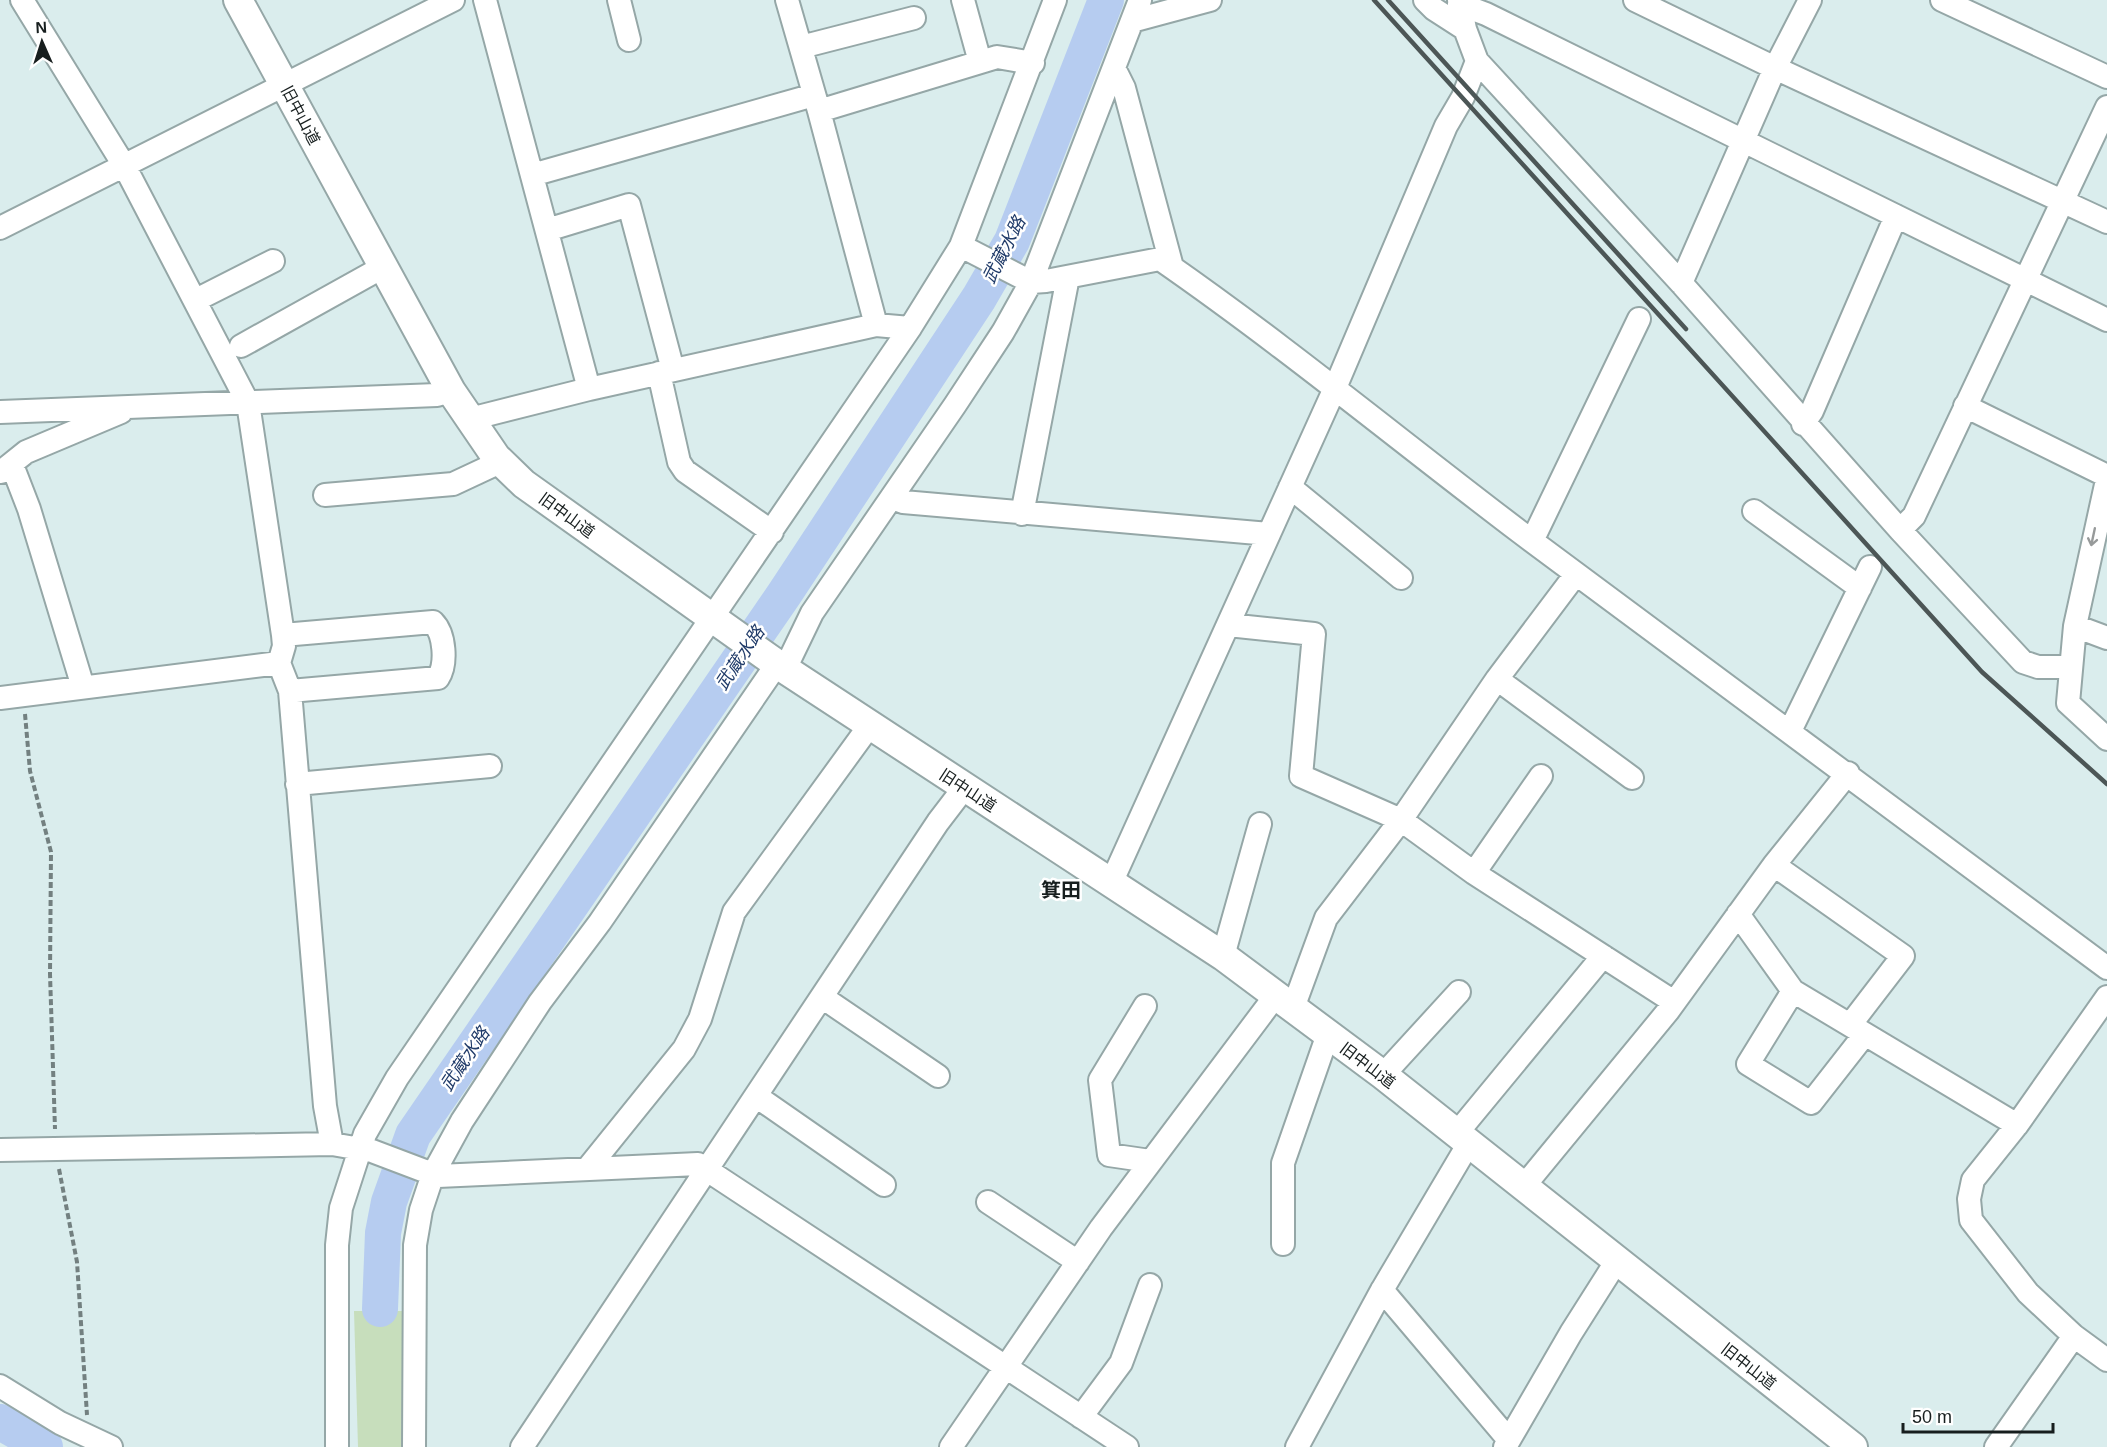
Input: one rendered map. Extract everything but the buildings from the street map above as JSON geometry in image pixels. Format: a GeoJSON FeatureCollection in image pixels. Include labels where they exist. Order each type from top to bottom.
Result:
{"type":"FeatureCollection","features":[{"type":"Feature","properties":{"kind":"main road","name":"旧中山道"},"geometry":{"type":"LineString","coordinates":[[238,0],[451,391],[500,462],[524,484],[778,664],[964,788],[1112,881],[1223,956],[1383,1075],[1616,1262],[1853,1447]]}},
{"type":"Feature","properties":{"kind":"street"},"geometry":{"type":"LineString","coordinates":[[22,0],[125,167],[248,403],[283,634],[284,646],[279,663],[290,691],[325,1106],[332,1144]]}},
{"type":"Feature","properties":{"kind":"street"},"geometry":{"type":"LineString","coordinates":[[0,228],[285,86],[295,77],[453,0]]}},
{"type":"Feature","properties":{"kind":"street"},"geometry":{"type":"LineString","coordinates":[[485,0],[590,389]]}},
{"type":"Feature","properties":{"kind":"street"},"geometry":{"type":"LineString","coordinates":[[619,0],[629,39]]}},
{"type":"Feature","properties":{"kind":"street"},"geometry":{"type":"LineString","coordinates":[[787,0],[876,326]]}},
{"type":"Feature","properties":{"kind":"street"},"geometry":{"type":"LineString","coordinates":[[963,0],[980,62]]}},
{"type":"Feature","properties":{"kind":"street"},"geometry":{"type":"LineString","coordinates":[[337,1447],[337,1245],[343,1200],[397,1078],[716,622],[772,532],[910,328],[968,250],[1055,0]]}},
{"type":"Feature","properties":{"kind":"street"},"geometry":{"type":"LineString","coordinates":[[414,1447],[415,1245],[427,1172],[540,1002],[600,922],[892,498],[1003,332],[1114,68],[1140,0]]}},
{"type":"Feature","properties":{"kind":"street"},"geometry":{"type":"LineString","coordinates":[[1132,21],[1210,0]]}},
{"type":"Feature","properties":{"kind":"street"},"geometry":{"type":"LineString","coordinates":[[1425,0],[1434,9],[1465,29]]}},
{"type":"Feature","properties":{"kind":"street"},"geometry":{"type":"LineString","coordinates":[[1635,0],[1774,68],[2107,222]]}},
{"type":"Feature","properties":{"kind":"street"},"geometry":{"type":"LineString","coordinates":[[1680,283],[1774,68],[1809,0]]}},
{"type":"Feature","properties":{"kind":"street"},"geometry":{"type":"LineString","coordinates":[[1942,0],[1970,6],[2107,77]]}},
{"type":"Feature","properties":{"kind":"street"},"geometry":{"type":"LineString","coordinates":[[1459,2],[1465,29],[1477,61],[1680,283],[1900,531],[2023,662],[2038,667],[2071,667]]}},
{"type":"Feature","properties":{"kind":"street"},"geometry":{"type":"LineString","coordinates":[[1459,2],[2107,320]]}},
{"type":"Feature","properties":{"kind":"street"},"geometry":{"type":"LineString","coordinates":[[801,47],[914,18]]}},
{"type":"Feature","properties":{"kind":"street"},"geometry":{"type":"LineString","coordinates":[[532,175],[997,57],[1033,63]]}},
{"type":"Feature","properties":{"kind":"street"},"geometry":{"type":"LineString","coordinates":[[1112,881],[1335,388],[1446,126],[1463,97],[1477,61]]}},
{"type":"Feature","properties":{"kind":"street"},"geometry":{"type":"LineString","coordinates":[[1114,68],[1124,88],[1172,267]]}},
{"type":"Feature","properties":{"kind":"street"},"geometry":{"type":"LineString","coordinates":[[1900,531],[1914,516],[2107,107]]}},
{"type":"Feature","properties":{"kind":"street"},"geometry":{"type":"LineString","coordinates":[[547,230],[629,205],[666,372],[679,462],[685,471],[772,532]]}},
{"type":"Feature","properties":{"kind":"street"},"geometry":{"type":"LineString","coordinates":[[1803,424],[1812,411],[1896,216]]}},
{"type":"Feature","properties":{"kind":"street"},"geometry":{"type":"LineString","coordinates":[[968,250],[1024,279],[1068,277],[1160,259],[1335,388],[1408,448],[1576,574],[1848,773],[2107,968]]}},
{"type":"Feature","properties":{"kind":"street"},"geometry":{"type":"LineString","coordinates":[[196,300],[273,261]]}},
{"type":"Feature","properties":{"kind":"street"},"geometry":{"type":"LineString","coordinates":[[241,346],[383,267]]}},
{"type":"Feature","properties":{"kind":"street"},"geometry":{"type":"LineString","coordinates":[[1022,514],[1068,277]]}},
{"type":"Feature","properties":{"kind":"street"},"geometry":{"type":"LineString","coordinates":[[1532,541],[1639,319]]}},
{"type":"Feature","properties":{"kind":"street"},"geometry":{"type":"LineString","coordinates":[[470,419],[590,389],[876,326],[910,328]]}},
{"type":"Feature","properties":{"kind":"street"},"geometry":{"type":"LineString","coordinates":[[0,412],[437,395],[451,391]]}},
{"type":"Feature","properties":{"kind":"street"},"geometry":{"type":"LineString","coordinates":[[1965,406],[2107,478],[2075,626],[2068,703],[2107,739]]}},
{"type":"Feature","properties":{"kind":"street"},"geometry":{"type":"LineString","coordinates":[[83,687],[29,509],[6,468],[26,453],[116,415],[127,407]]}},
{"type":"Feature","properties":{"kind":"street"},"geometry":{"type":"LineString","coordinates":[[325,495],[453,484],[500,462]]}},
{"type":"Feature","properties":{"kind":"street"},"geometry":{"type":"LineString","coordinates":[[1290,487],[1401,578]]}},
{"type":"Feature","properties":{"kind":"street"},"geometry":{"type":"LineString","coordinates":[[892,498],[903,502],[1022,514],[1269,534]]}},
{"type":"Feature","properties":{"kind":"street"},"geometry":{"type":"LineString","coordinates":[[1754,511],[1860,588]]}},
{"type":"Feature","properties":{"kind":"street"},"geometry":{"type":"LineString","coordinates":[[1790,731],[1870,567]]}},
{"type":"Feature","properties":{"kind":"street"},"geometry":{"type":"LineString","coordinates":[[951,1447],[1150,1161],[1284,1002],[1326,918],[1401,820],[1497,679],[1576,574]]}},
{"type":"Feature","properties":{"kind":"street"},"geometry":{"type":"LineString","coordinates":[[283,634],[434,622],[440,628],[444,669],[438,678],[290,691]]}},
{"type":"Feature","properties":{"kind":"street"},"geometry":{"type":"LineString","coordinates":[[1228,625],[1314,634],[1301,776],[1401,820],[1474,873],[1674,1002]]}},
{"type":"Feature","properties":{"kind":"street"},"geometry":{"type":"LineString","coordinates":[[2075,626],[2107,638]]}},
{"type":"Feature","properties":{"kind":"street"},"geometry":{"type":"LineString","coordinates":[[0,698],[279,663]]}},
{"type":"Feature","properties":{"kind":"street"},"geometry":{"type":"LineString","coordinates":[[1497,679],[1632,778]]}},
{"type":"Feature","properties":{"kind":"street"},"geometry":{"type":"LineString","coordinates":[[588,1168],[684,1049],[700,1019],[734,912],[870,725]]}},
{"type":"Feature","properties":{"kind":"street"},"geometry":{"type":"LineString","coordinates":[[297,784],[490,766]]}},
{"type":"Feature","properties":{"kind":"street"},"geometry":{"type":"LineString","coordinates":[[1524,1186],[1674,1002],[1774,865],[1848,773]]}},
{"type":"Feature","properties":{"kind":"street"},"geometry":{"type":"LineString","coordinates":[[1474,873],[1541,776]]}},
{"type":"Feature","properties":{"kind":"street"},"geometry":{"type":"LineString","coordinates":[[522,1447],[938,822],[964,788]]}},
{"type":"Feature","properties":{"kind":"street"},"geometry":{"type":"LineString","coordinates":[[1223,956],[1260,824]]}},
{"type":"Feature","properties":{"kind":"street"},"geometry":{"type":"LineString","coordinates":[[1774,865],[1903,956],[1811,1103],[1748,1064],[1793,991]]}},
{"type":"Feature","properties":{"kind":"street"},"geometry":{"type":"LineString","coordinates":[[1738,914],[1793,991],[2017,1125]]}},
{"type":"Feature","properties":{"kind":"street"},"geometry":{"type":"LineString","coordinates":[[1297,1447],[1463,1138],[1603,956]]}},
{"type":"Feature","properties":{"kind":"street"},"geometry":{"type":"LineString","coordinates":[[1383,1075],[1459,992]]}},
{"type":"Feature","properties":{"kind":"street"},"geometry":{"type":"LineString","coordinates":[[822,997],[938,1076]]}},
{"type":"Feature","properties":{"kind":"street"},"geometry":{"type":"LineString","coordinates":[[2107,997],[2017,1125],[1973,1180],[1969,1199],[1971,1220],[2028,1293],[2074,1336],[2107,1360]]}},
{"type":"Feature","properties":{"kind":"street"},"geometry":{"type":"LineString","coordinates":[[1145,1006],[1100,1080],[1109,1155],[1150,1161]]}},
{"type":"Feature","properties":{"kind":"street"},"geometry":{"type":"LineString","coordinates":[[1282,1244],[1283,1163],[1328,1034]]}},
{"type":"Feature","properties":{"kind":"street"},"geometry":{"type":"LineString","coordinates":[[756,1096],[884,1185]]}},
{"type":"Feature","properties":{"kind":"street"},"geometry":{"type":"LineString","coordinates":[[0,1150],[332,1144],[367,1149],[438,1176],[698,1164],[1006,1365],[1127,1447]]}},
{"type":"Feature","properties":{"kind":"street"},"geometry":{"type":"LineString","coordinates":[[987,1202],[1078,1262]]}},
{"type":"Feature","properties":{"kind":"street"},"geometry":{"type":"LineString","coordinates":[[1382,1290],[1507,1443],[1616,1262]]}},
{"type":"Feature","properties":{"kind":"street"},"geometry":{"type":"LineString","coordinates":[[1081,1417],[1121,1363],[1150,1285]]}},
{"type":"Feature","properties":{"kind":"street"},"geometry":{"type":"LineString","coordinates":[[1996,1447],[2074,1336]]}},
{"type":"Feature","properties":{"kind":"street"},"geometry":{"type":"LineString","coordinates":[[0,1386],[111,1447]]}},
{"type":"Feature","properties":{"kind":"path"},"geometry":{"type":"LineString","coordinates":[[24,695],[30,771],[51,852],[50,974],[55,1149],[77,1262],[86,1435]]}},
{"type":"Feature","properties":{"kind":"green space"},"geometry":{"type":"Polygon","coordinates":[[[354,1311],[406,1311],[408,1447],[358,1447],[354,1311]]]}},
{"type":"Feature","properties":{"kind":"waterway","name":"武蔵水路"},"geometry":{"type":"LineString","coordinates":[[380,1309],[383,1233],[389,1202],[413,1135],[785,593],[979,298],[1012,241],[1106,0]]}},
{"type":"Feature","properties":{"kind":"waterway"},"geometry":{"type":"LineString","coordinates":[[0,1422],[45,1447]]}},
{"type":"Feature","properties":{"kind":"railway"},"geometry":{"type":"LineString","coordinates":[[1374,0],[1982,672],[2107,784]]}},
{"type":"Feature","properties":{"kind":"railway"},"geometry":{"type":"LineString","coordinates":[[1388,0],[1686,329]]}},
{"type":"Feature","properties":{"kind":"district","name":"箕田"},"geometry":{"type":"Point","coordinates":[1061,890]}}]}
